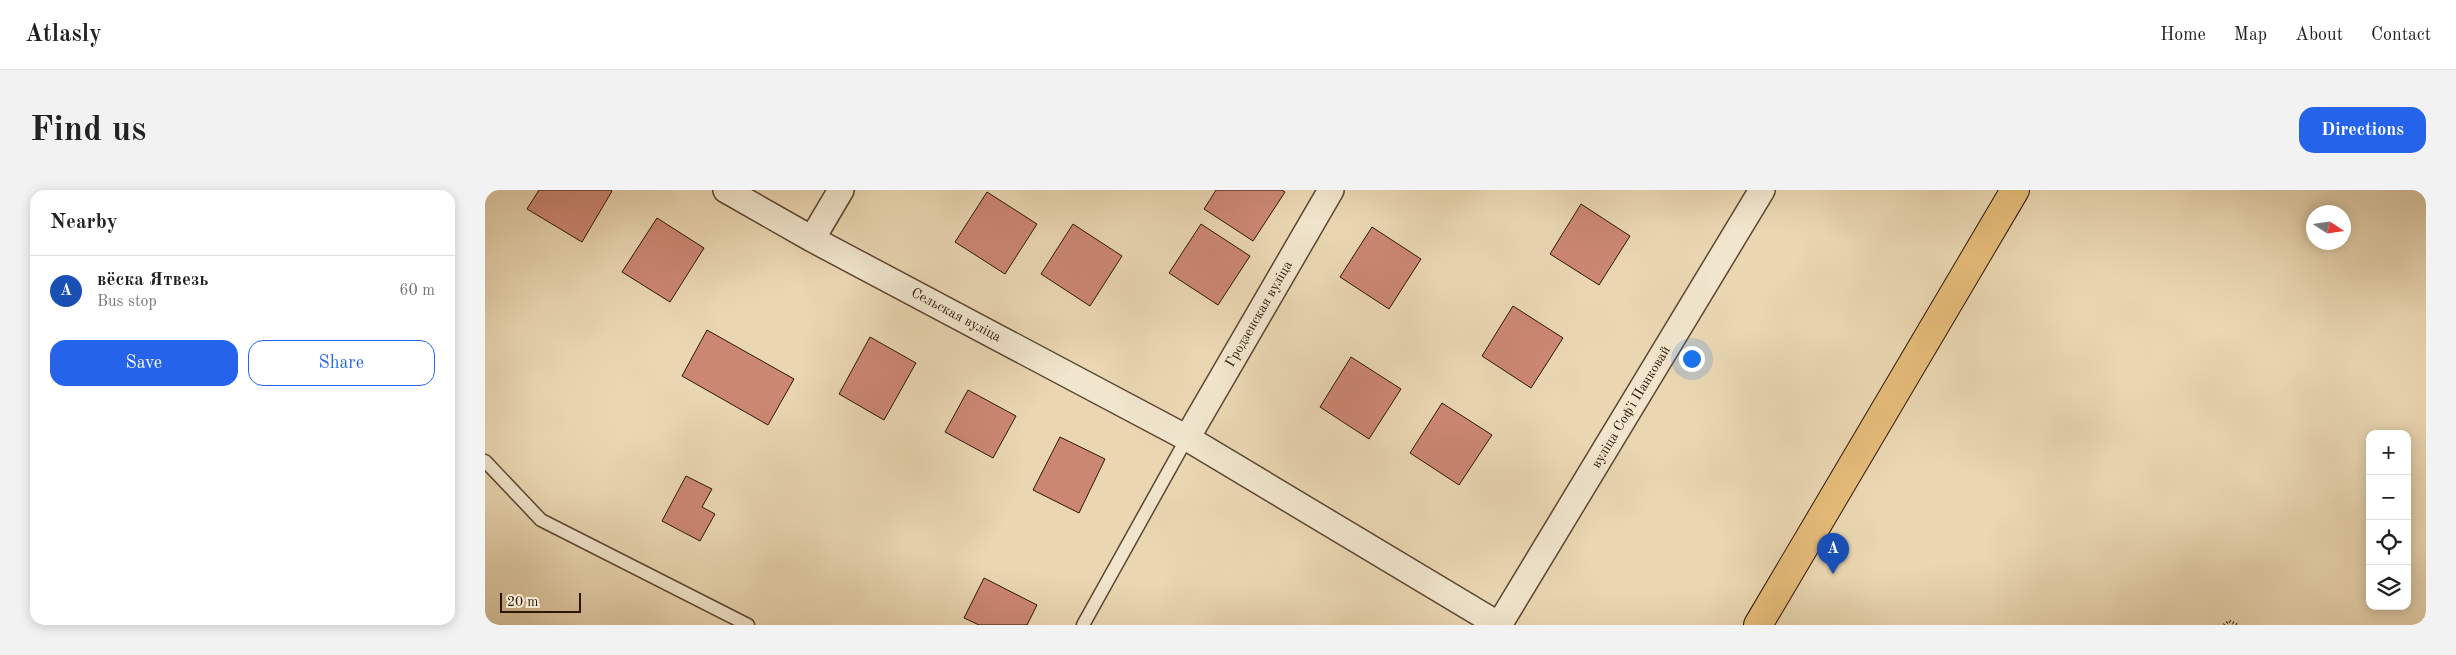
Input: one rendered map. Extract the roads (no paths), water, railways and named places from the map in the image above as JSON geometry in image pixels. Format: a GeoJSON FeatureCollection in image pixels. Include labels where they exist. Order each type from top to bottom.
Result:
{"type":"FeatureCollection","features":[{"type":"Feature","properties":{"kind":"main road"},"geometry":{"type":"LineString","coordinates":[[1759,625],[2015,190]]}},
{"type":"Feature","properties":{"kind":"street","name":"Сельская вуліца"},"geometry":{"type":"LineString","coordinates":[[726,190],[812,239],[1187,438],[1499,625]]}},
{"type":"Feature","properties":{"kind":"street"},"geometry":{"type":"LineString","coordinates":[[812,239],[841,190]]}},
{"type":"Feature","properties":{"kind":"street","name":"Гродзенская вуліца"},"geometry":{"type":"LineString","coordinates":[[1187,438],[1331,190]]}},
{"type":"Feature","properties":{"kind":"street","name":"вуліца Софʼі Панковай"},"geometry":{"type":"LineString","coordinates":[[1499,625],[1762,190]]}},
{"type":"Feature","properties":{"kind":"lane"},"geometry":{"type":"LineString","coordinates":[[1083,625],[1187,438]]}},
{"type":"Feature","properties":{"kind":"lane"},"geometry":{"type":"LineString","coordinates":[[485,461],[541,520],[749,625]]}},
{"type":"Feature","properties":{"kind":"place","name":"вёска Ятвезь"},"geometry":{"type":"Point","coordinates":[1833,574]}}]}
